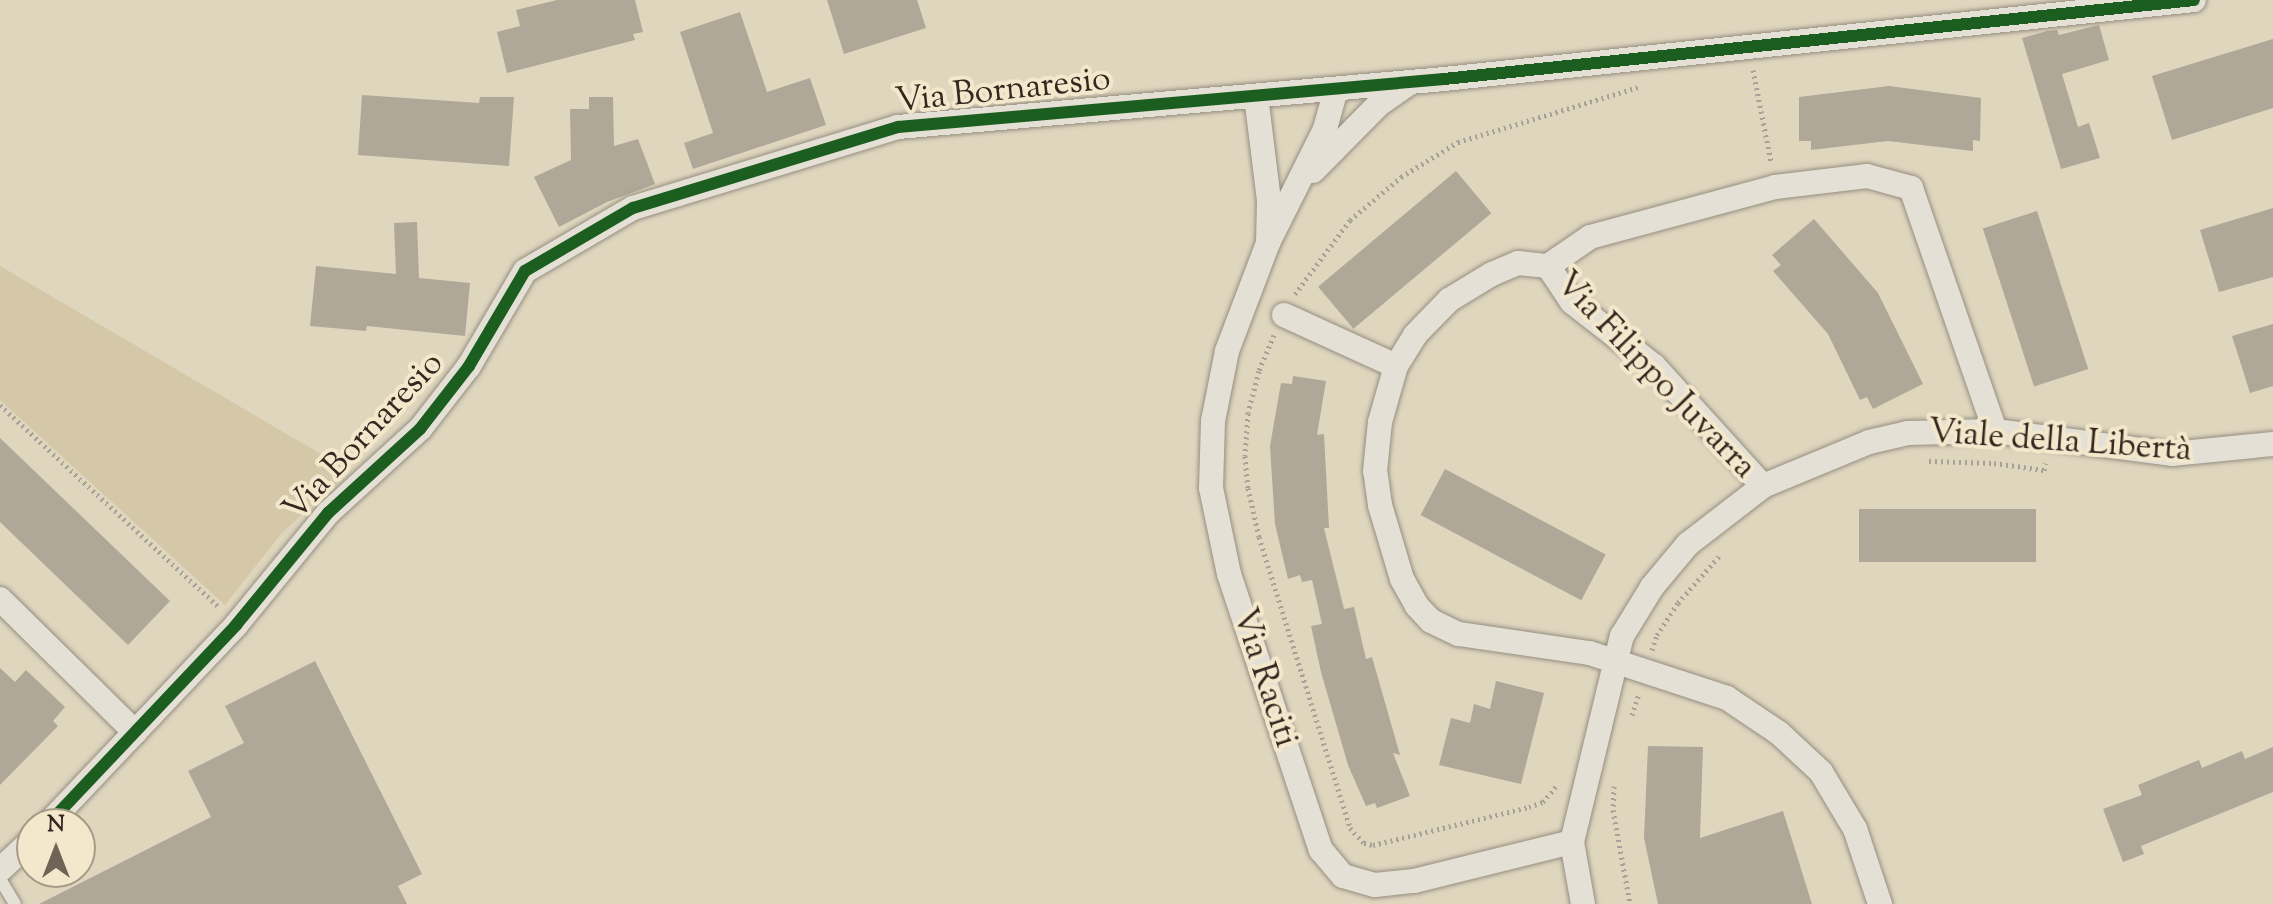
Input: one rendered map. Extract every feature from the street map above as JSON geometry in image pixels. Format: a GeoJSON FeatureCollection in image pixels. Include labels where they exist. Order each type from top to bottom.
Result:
{"type":"FeatureCollection","features":[{"type":"Feature","properties":{"kind":"street","name":"Via Bornaresio"},"geometry":{"type":"LineString","coordinates":[[63,808],[236,625],[328,513],[420,429],[469,366],[525,271],[633,208],[898,127],[1411,82],[2194,0]]}},
{"type":"Feature","properties":{"kind":"street"},"geometry":{"type":"LineString","coordinates":[[1293,194],[1378,105],[1411,82]]}},
{"type":"Feature","properties":{"kind":"street","name":"Via Raciti"},"geometry":{"type":"LineString","coordinates":[[1336,89],[1325,129],[1268,243],[1252,292],[1227,351],[1213,421],[1211,488],[1229,574],[1321,850],[1343,876],[1375,885],[1414,881],[1572,842]]}},
{"type":"Feature","properties":{"kind":"street","name":"Via Raciti"},"geometry":{"type":"LineString","coordinates":[[1256,96],[1269,200],[1268,243]]}},
{"type":"Feature","properties":{"kind":"street"},"geometry":{"type":"LineString","coordinates":[[1880,904],[1855,829],[1821,772],[1779,733],[1727,698],[1589,653],[1458,634],[1431,621],[1417,606],[1402,579],[1388,534],[1375,471],[1380,422],[1396,366],[1415,335],[1449,300],[1492,274],[1518,263],[1548,266],[1590,237],[1775,187],[1867,176],[1911,188],[1995,431]]}},
{"type":"Feature","properties":{"kind":"street","name":"Via Filippo Juvarra"},"geometry":{"type":"LineString","coordinates":[[1548,266],[1572,302],[1654,366],[1763,486]]}},
{"type":"Feature","properties":{"kind":"street"},"geometry":{"type":"LineString","coordinates":[[1284,315],[1396,366]]}},
{"type":"Feature","properties":{"kind":"street","name":"Viale della Libertà"},"geometry":{"type":"LineString","coordinates":[[1583,904],[1572,842],[1622,636],[1652,587],[1688,544],[1763,486],[1869,442],[1908,433],[1995,431],[2172,454],[2273,444]]}},
{"type":"Feature","properties":{"kind":"street"},"geometry":{"type":"LineString","coordinates":[[0,599],[135,732]]}},
{"type":"Feature","properties":{"kind":"street"},"geometry":{"type":"LineString","coordinates":[[0,870],[16,855]]}},
{"type":"Feature","properties":{"kind":"lane"},"geometry":{"type":"LineString","coordinates":[[0,879],[15,904]]}},
{"type":"Feature","properties":{"kind":"path"},"geometry":{"type":"LineString","coordinates":[[1739,70],[1753,68],[1775,187]]}},
{"type":"Feature","properties":{"kind":"path"},"geometry":{"type":"LineString","coordinates":[[1613,793],[1559,783],[1543,802],[1373,845],[1364,843],[1350,828],[1259,537],[1248,488],[1245,456],[1248,413],[1259,371],[1302,282],[1350,220],[1401,177],[1458,142],[1652,83]]}},
{"type":"Feature","properties":{"kind":"path"},"geometry":{"type":"LineString","coordinates":[[0,405],[200,586],[236,625]]}},
{"type":"Feature","properties":{"kind":"path"},"geometry":{"type":"LineString","coordinates":[[1917,461],[1994,463],[2044,470],[2052,439]]}},
{"type":"Feature","properties":{"kind":"path"},"geometry":{"type":"LineString","coordinates":[[1630,722],[1657,635],[1686,593],[1726,549]]}},
{"type":"Feature","properties":{"kind":"path"},"geometry":{"type":"LineString","coordinates":[[1615,780],[1613,793],[1630,904]]}},
{"type":"Feature","properties":{"kind":"shaded area"},"geometry":{"type":"Polygon","coordinates":[[[0,266],[350,471],[282,533],[225,605],[0,400],[0,266]]]}},
{"type":"Feature","properties":{"kind":"building"},"geometry":{"type":"Polygon","coordinates":[[[557,0],[635,0],[643,32],[633,34],[635,40],[507,73],[497,32],[520,26],[516,10],[557,0]]]}},
{"type":"Feature","properties":{"kind":"building"},"geometry":{"type":"Polygon","coordinates":[[[827,0],[917,0],[926,28],[844,54],[827,0]]]}},
{"type":"Feature","properties":{"kind":"building"},"geometry":{"type":"Polygon","coordinates":[[[740,12],[767,92],[810,78],[826,125],[693,169],[684,143],[713,133],[680,32],[740,12]]]}},
{"type":"Feature","properties":{"kind":"building"},"geometry":{"type":"Polygon","coordinates":[[[2099,25],[2109,60],[2062,74],[2078,127],[2089,123],[2100,158],[2061,169],[2022,38],[2057,30],[2059,35],[2099,25]]]}},
{"type":"Feature","properties":{"kind":"building"},"geometry":{"type":"Polygon","coordinates":[[[2273,39],[2273,108],[2172,140],[2152,76],[2273,39]]]}},
{"type":"Feature","properties":{"kind":"building"},"geometry":{"type":"Polygon","coordinates":[[[1889,86],[1981,98],[1980,141],[1973,140],[1973,151],[1888,141],[1811,150],[1811,141],[1799,141],[1799,97],[1889,86]]]}},
{"type":"Feature","properties":{"kind":"building"},"geometry":{"type":"Polygon","coordinates":[[[362,95],[479,103],[480,97],[514,97],[509,166],[358,155],[362,95]]]}},
{"type":"Feature","properties":{"kind":"building"},"geometry":{"type":"Polygon","coordinates":[[[589,97],[613,97],[614,146],[638,139],[655,184],[607,202],[559,227],[534,177],[571,160],[570,109],[589,109],[589,97]]]}},
{"type":"Feature","properties":{"kind":"building"},"geometry":{"type":"Polygon","coordinates":[[[1456,171],[1491,213],[1353,329],[1318,287],[1456,171]]]}},
{"type":"Feature","properties":{"kind":"building"},"geometry":{"type":"Polygon","coordinates":[[[2273,208],[2273,277],[2219,292],[2200,230],[2273,208]]]}},
{"type":"Feature","properties":{"kind":"building"},"geometry":{"type":"Polygon","coordinates":[[[2037,211],[2088,369],[2034,386],[1983,229],[2037,211]]]}},
{"type":"Feature","properties":{"kind":"building"},"geometry":{"type":"Polygon","coordinates":[[[1814,219],[1878,293],[1923,384],[1873,409],[1867,397],[1860,400],[1828,334],[1773,271],[1781,265],[1772,255],[1814,219]]]}},
{"type":"Feature","properties":{"kind":"building"},"geometry":{"type":"Polygon","coordinates":[[[417,222],[419,278],[470,283],[465,336],[367,326],[366,331],[310,326],[316,266],[396,274],[394,223],[417,222]]]}},
{"type":"Feature","properties":{"kind":"building"},"geometry":{"type":"Polygon","coordinates":[[[2273,324],[2273,386],[2250,393],[2232,336],[2273,324]]]}},
{"type":"Feature","properties":{"kind":"building"},"geometry":{"type":"Polygon","coordinates":[[[1293,376],[1326,381],[1317,435],[1324,434],[1329,528],[1324,528],[1344,609],[1354,607],[1366,659],[1372,657],[1400,755],[1393,753],[1410,796],[1377,808],[1375,803],[1366,806],[1348,765],[1321,672],[1311,626],[1322,624],[1312,580],[1302,582],[1300,575],[1288,579],[1275,524],[1270,446],[1281,383],[1292,384],[1293,376]]]}},
{"type":"Feature","properties":{"kind":"building"},"geometry":{"type":"Polygon","coordinates":[[[0,438],[170,601],[128,645],[0,522],[0,438]]]}},
{"type":"Feature","properties":{"kind":"building"},"geometry":{"type":"Polygon","coordinates":[[[1445,469],[1606,554],[1581,600],[1421,515],[1445,469]]]}},
{"type":"Feature","properties":{"kind":"building"},"geometry":{"type":"Polygon","coordinates":[[[1859,509],[2036,509],[2036,562],[1859,562],[1859,509]]]}},
{"type":"Feature","properties":{"kind":"building"},"geometry":{"type":"Polygon","coordinates":[[[315,661],[422,874],[398,886],[407,904],[39,904],[71,888],[96,888],[96,875],[211,817],[188,771],[244,743],[225,706],[315,661]]]}},
{"type":"Feature","properties":{"kind":"building"},"geometry":{"type":"Polygon","coordinates":[[[0,668],[15,682],[26,670],[65,707],[53,721],[58,726],[0,785],[0,668]]]}},
{"type":"Feature","properties":{"kind":"building"},"geometry":{"type":"Polygon","coordinates":[[[1496,681],[1544,693],[1521,784],[1439,765],[1451,718],[1470,723],[1474,704],[1490,709],[1496,681]]]}},
{"type":"Feature","properties":{"kind":"building"},"geometry":{"type":"Polygon","coordinates":[[[1648,746],[1703,747],[1700,838],[1783,811],[1812,904],[1658,904],[1644,838],[1648,746]]]}},
{"type":"Feature","properties":{"kind":"building"},"geometry":{"type":"Polygon","coordinates":[[[2273,747],[2273,792],[2141,846],[2144,854],[2123,862],[2103,809],[2142,795],[2138,785],[2199,760],[2202,768],[2242,751],[2245,759],[2273,747]]]}},
{"type":"Feature","properties":{"kind":"cycle path"},"geometry":{"type":"LineString","coordinates":[[63,808],[236,625],[328,513],[420,429],[469,366],[525,271],[633,208],[898,127],[1444,79],[2194,0]]}}]}
